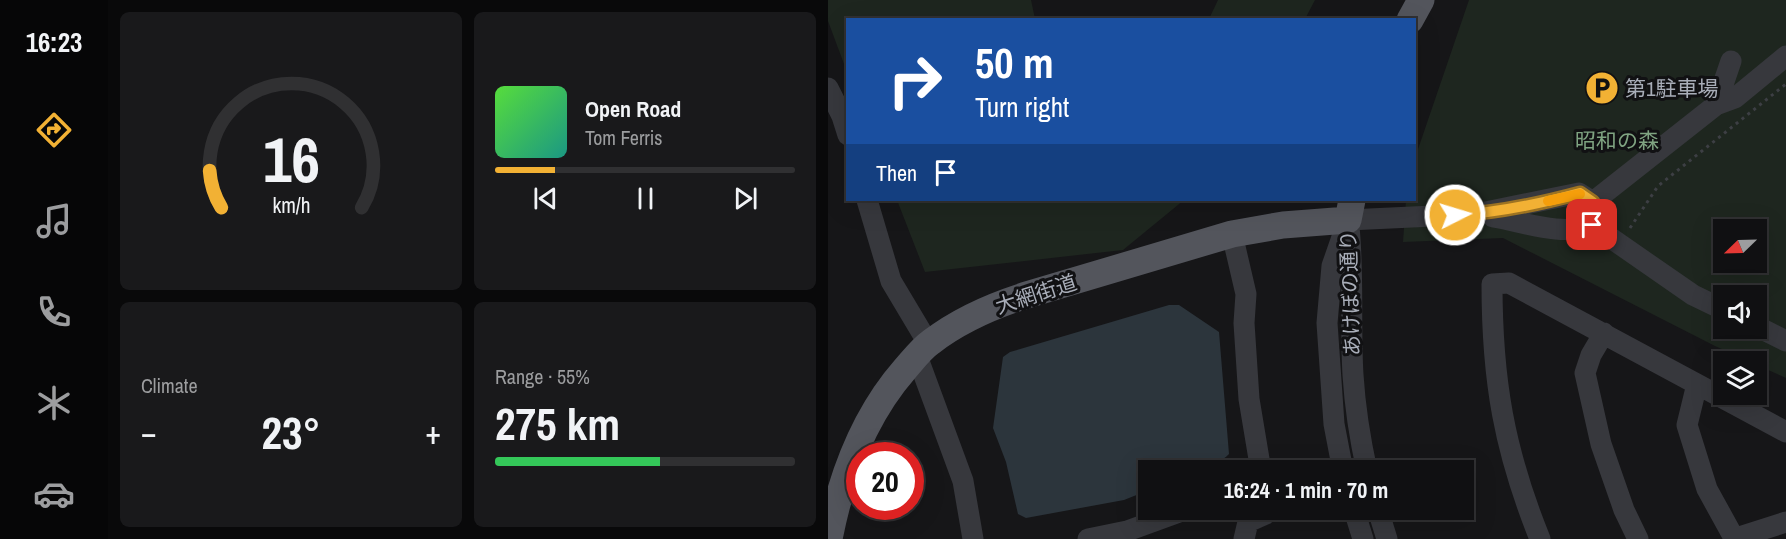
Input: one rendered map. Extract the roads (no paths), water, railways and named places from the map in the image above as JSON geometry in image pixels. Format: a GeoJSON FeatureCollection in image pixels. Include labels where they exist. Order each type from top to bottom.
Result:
{"type":"FeatureCollection","features":[{"type":"Feature","properties":{"kind":"main road"},"geometry":{"type":"LineString","coordinates":[[1411,18],[1421,0]]}},
{"type":"Feature","properties":{"kind":"main road","name":"大網街道"},"geometry":{"type":"LineString","coordinates":[[828,539],[857,443],[875,409],[922,349],[960,322],[999,304],[1232,234],[1350,210]]}},
{"type":"Feature","properties":{"kind":"street"},"geometry":{"type":"LineString","coordinates":[[1593,202],[1716,105],[1735,98],[1786,56]]}},
{"type":"Feature","properties":{"kind":"street"},"geometry":{"type":"LineString","coordinates":[[1716,105],[1731,62]]}},
{"type":"Feature","properties":{"kind":"street"},"geometry":{"type":"LineString","coordinates":[[828,88],[846,129]]}},
{"type":"Feature","properties":{"kind":"street"},"geometry":{"type":"LineString","coordinates":[[1476,214],[1580,193],[1593,202],[1592,225]]}},
{"type":"Feature","properties":{"kind":"street"},"geometry":{"type":"LineString","coordinates":[[867,201],[891,281],[922,349],[963,481],[973,539]]}},
{"type":"Feature","properties":{"kind":"street"},"geometry":{"type":"LineString","coordinates":[[1350,210],[1476,214],[1564,230],[1580,230],[1592,225]]}},
{"type":"Feature","properties":{"kind":"street","name":"あけぼの通り"},"geometry":{"type":"LineString","coordinates":[[1341,460],[1334,424],[1327,323],[1332,266],[1350,210]]}},
{"type":"Feature","properties":{"kind":"street","name":"あけぼの通り"},"geometry":{"type":"LineString","coordinates":[[1350,210],[1353,375],[1358,430],[1365,460]]}},
{"type":"Feature","properties":{"kind":"street"},"geometry":{"type":"LineString","coordinates":[[1592,225],[1693,296],[1713,305]]}},
{"type":"Feature","properties":{"kind":"street"},"geometry":{"type":"LineString","coordinates":[[1232,234],[1246,294],[1244,323],[1249,399],[1259,460]]}},
{"type":"Feature","properties":{"kind":"street"},"geometry":{"type":"LineString","coordinates":[[1540,539],[1520,489],[1505,433],[1496,384],[1492,332],[1492,284],[1509,283],[1786,432]]}},
{"type":"Feature","properties":{"kind":"street"},"geometry":{"type":"LineString","coordinates":[[1767,332],[1786,341]]}},
{"type":"Feature","properties":{"kind":"street"},"geometry":{"type":"LineString","coordinates":[[1604,333],[1591,355],[1585,373],[1601,444],[1624,510],[1638,539]]}},
{"type":"Feature","properties":{"kind":"street"},"geometry":{"type":"LineString","coordinates":[[1697,384],[1687,425],[1707,489],[1733,538],[1786,522]]}},
{"type":"Feature","properties":{"kind":"street"},"geometry":{"type":"LineString","coordinates":[[1088,539],[1127,531],[1157,520]]}},
{"type":"Feature","properties":{"kind":"street"},"geometry":{"type":"LineString","coordinates":[[1245,539],[1248,522],[1252,520]]}},
{"type":"Feature","properties":{"kind":"street"},"geometry":{"type":"LineString","coordinates":[[1357,520],[1363,539]]}},
{"type":"Feature","properties":{"kind":"street"},"geometry":{"type":"LineString","coordinates":[[1381,520],[1387,539]]}},
{"type":"Feature","properties":{"kind":"place","name":"第1駐車場"},"geometry":{"type":"Point","coordinates":[1602,88]}},
{"type":"Feature","properties":{"kind":"park label","name":"昭和の森"},"geometry":{"type":"Point","coordinates":[1617,140]}}]}
